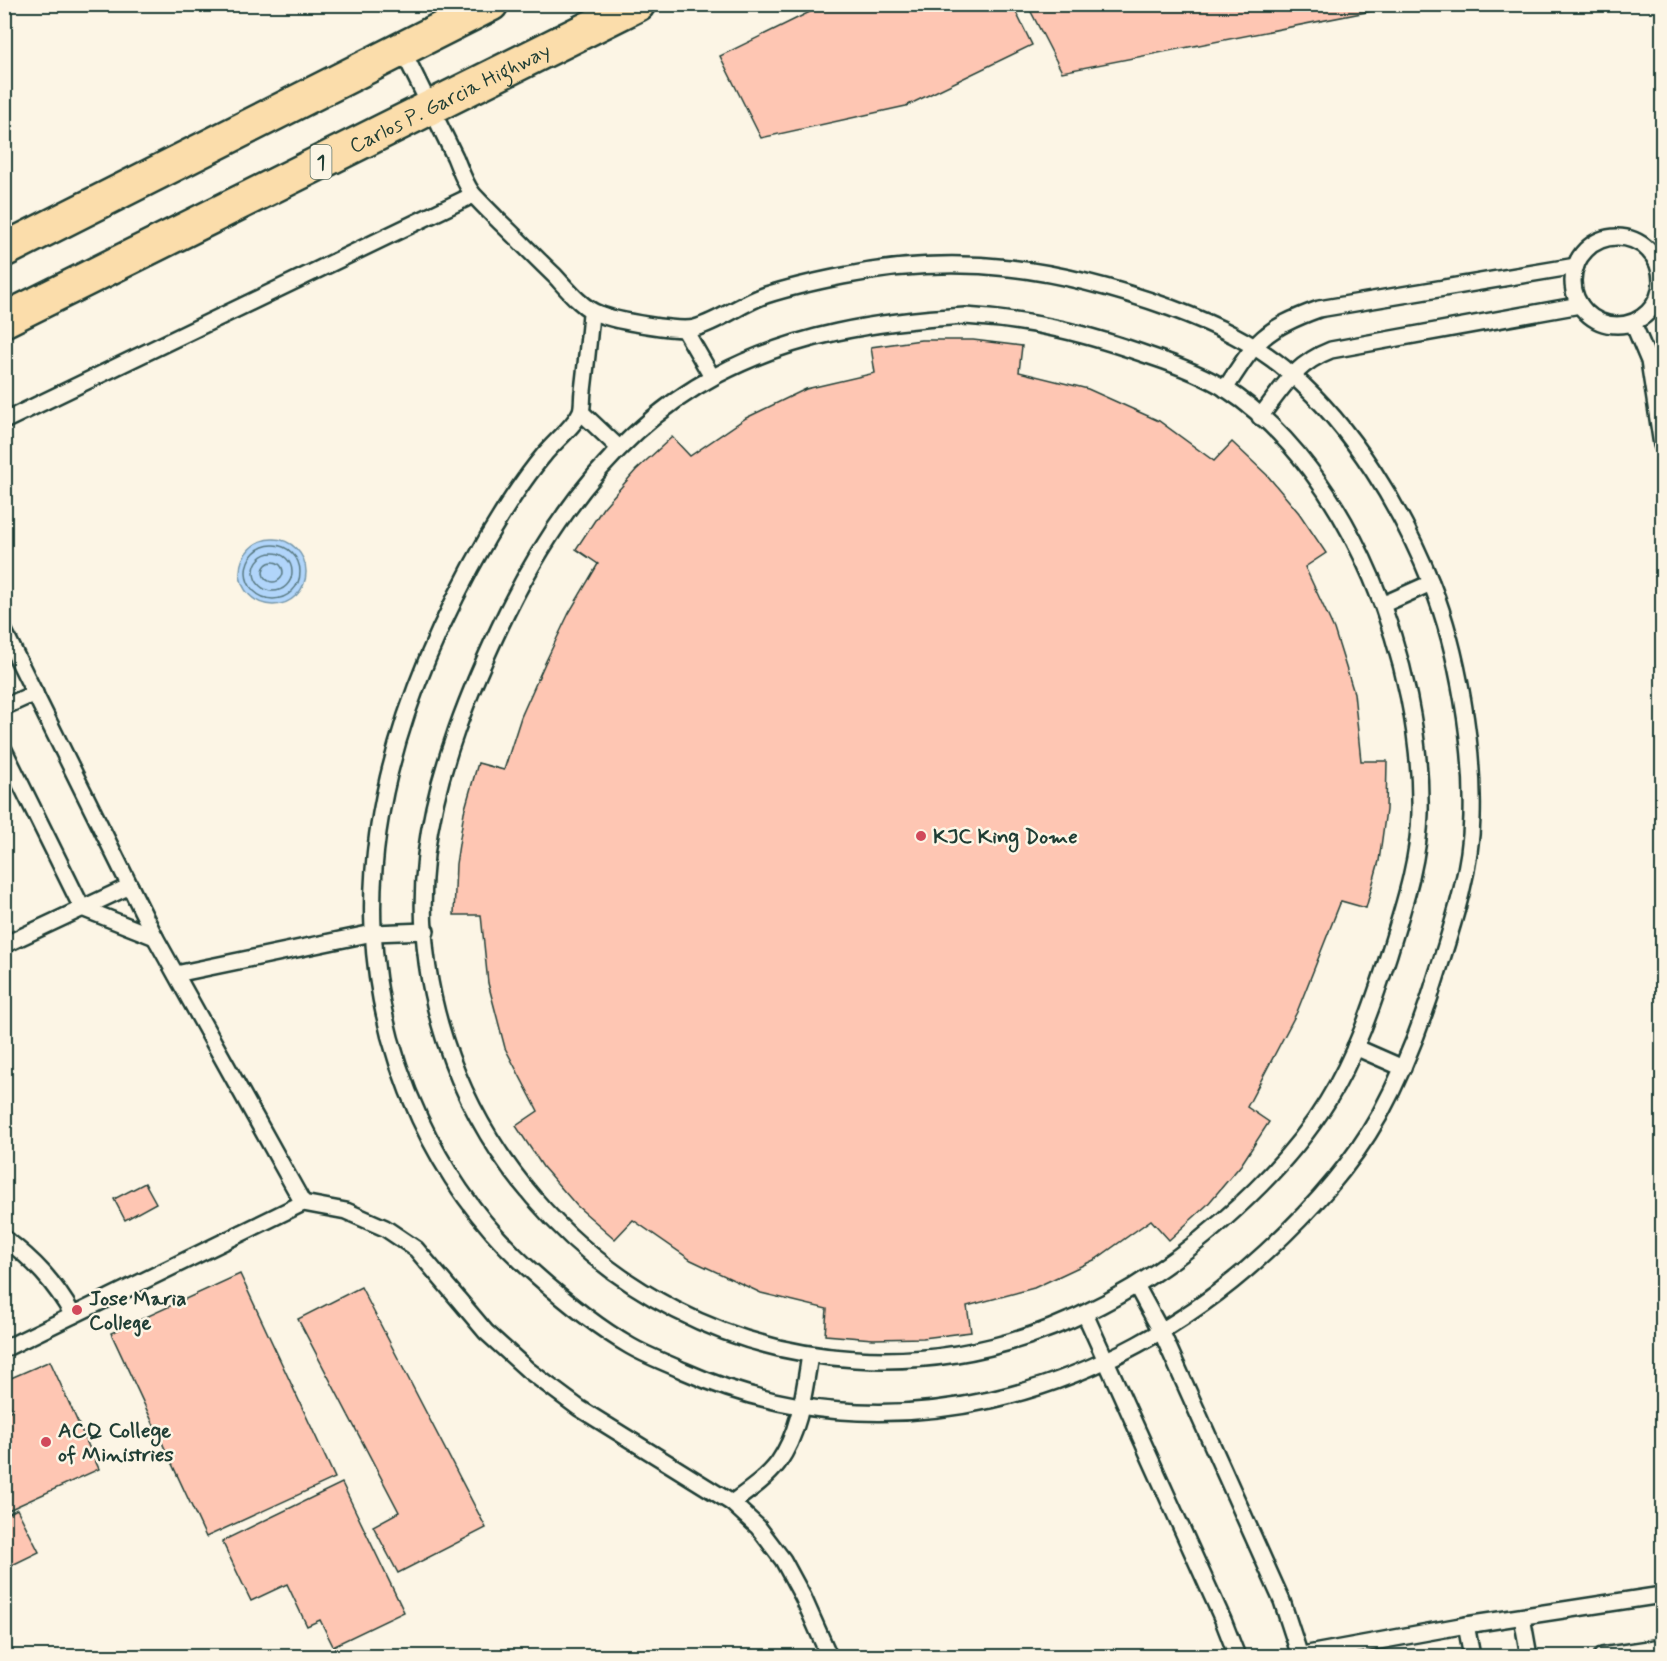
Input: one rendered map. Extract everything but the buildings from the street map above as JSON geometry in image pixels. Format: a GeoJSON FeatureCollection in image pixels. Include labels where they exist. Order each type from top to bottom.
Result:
{"type":"FeatureCollection","features":[{"type":"Feature","properties":{"kind":"highway"},"geometry":{"type":"LineString","coordinates":[[4,250],[403,51],[491,4]]}},
{"type":"Feature","properties":{"kind":"highway","name":"Carlos P. Garcia Highway"},"geometry":{"type":"LineString","coordinates":[[4,320],[638,4]]}},
{"type":"Feature","properties":{"kind":"lane"},"geometry":{"type":"LineString","coordinates":[[403,51],[473,195],[591,313],[686,332],[763,296],[846,276],[906,267],[968,264],[1024,268],[1108,286],[1208,321],[1253,346],[1292,375],[1333,418],[1367,463],[1398,514],[1431,583],[1448,635],[1461,696],[1472,819],[1464,880],[1449,938],[1427,1006],[1403,1068],[1376,1122],[1342,1172],[1302,1218],[1209,1301],[1162,1333],[1108,1361],[1059,1381],[978,1404],[919,1411],[884,1412],[801,1407],[719,1386],[631,1347],[561,1298],[516,1258],[475,1211],[441,1161],[403,1083],[380,1001],[373,933],[373,857],[382,796],[419,682],[472,566],[503,512],[535,464],[581,412],[591,313]]}},
{"type":"Feature","properties":{"kind":"lane"},"geometry":{"type":"LineString","coordinates":[[4,420],[473,195]]}},
{"type":"Feature","properties":{"kind":"lane"},"geometry":{"type":"LineString","coordinates":[[1616,237],[1634,241],[1655,250],[1661,276],[1660,296],[1650,310],[1633,322],[1618,325],[1603,323],[1590,316],[1580,305],[1573,279],[1576,266],[1585,251],[1599,241],[1616,237]]}},
{"type":"Feature","properties":{"kind":"lane"},"geometry":{"type":"LineString","coordinates":[[1225,389],[1253,346],[1269,332],[1292,319],[1319,309],[1576,266]]}},
{"type":"Feature","properties":{"kind":"lane"},"geometry":{"type":"LineString","coordinates":[[1260,417],[1292,375],[1310,358],[1355,344],[1580,305]]}},
{"type":"Feature","properties":{"kind":"lane"},"geometry":{"type":"LineString","coordinates":[[965,316],[1014,319],[1091,335],[1182,367],[1225,389],[1260,417],[1295,453],[1325,494],[1352,539],[1384,604],[1400,654],[1410,707],[1420,815],[1413,869],[1398,923],[1379,987],[1355,1047],[1329,1099],[1297,1144],[1260,1187],[1176,1260],[1137,1287],[1085,1314],[1040,1332],[967,1352],[914,1359],[873,1360],[810,1355],[736,1337],[657,1301],[593,1257],[553,1221],[517,1180],[487,1135],[452,1065],[431,992],[426,931],[425,862],[434,807],[468,701],[513,600],[548,539],[577,496],[619,448],[667,408],[712,377],[780,346],[856,327],[910,319],[965,316]]}},
{"type":"Feature","properties":{"kind":"lane"},"geometry":{"type":"LineString","coordinates":[[1633,322],[1649,362],[1662,445]]}},
{"type":"Feature","properties":{"kind":"lane"},"geometry":{"type":"LineString","coordinates":[[686,332],[712,377]]}},
{"type":"Feature","properties":{"kind":"lane"},"geometry":{"type":"LineString","coordinates":[[581,412],[619,448]]}},
{"type":"Feature","properties":{"kind":"lane"},"geometry":{"type":"LineString","coordinates":[[1384,604],[1431,583]]}},
{"type":"Feature","properties":{"kind":"lane"},"geometry":{"type":"LineString","coordinates":[[4,631],[155,937],[303,1203]]}},
{"type":"Feature","properties":{"kind":"lane"},"geometry":{"type":"LineString","coordinates":[[4,707],[35,693]]}},
{"type":"Feature","properties":{"kind":"lane"},"geometry":{"type":"LineString","coordinates":[[4,750],[82,908],[155,937]]}},
{"type":"Feature","properties":{"kind":"lane"},"geometry":{"type":"LineString","coordinates":[[4,945],[130,886]]}},
{"type":"Feature","properties":{"kind":"lane"},"geometry":{"type":"LineString","coordinates":[[176,974],[373,933],[426,931]]}},
{"type":"Feature","properties":{"kind":"lane"},"geometry":{"type":"LineString","coordinates":[[1355,1047],[1403,1068]]}},
{"type":"Feature","properties":{"kind":"lane"},"geometry":{"type":"LineString","coordinates":[[4,1349],[303,1203],[346,1211],[385,1228],[416,1249],[486,1332],[528,1370],[579,1408],[732,1503],[758,1527],[783,1560],[803,1597],[829,1656]]}},
{"type":"Feature","properties":{"kind":"lane"},"geometry":{"type":"LineString","coordinates":[[4,1238],[34,1262],[56,1285],[73,1315]]}},
{"type":"Feature","properties":{"kind":"lane"},"geometry":{"type":"LineString","coordinates":[[1137,1287],[1162,1333],[1282,1601],[1299,1656],[1466,1625],[1662,1595]]}},
{"type":"Feature","properties":{"kind":"lane"},"geometry":{"type":"LineString","coordinates":[[1085,1314],[1108,1361],[1237,1656]]}},
{"type":"Feature","properties":{"kind":"lane"},"geometry":{"type":"LineString","coordinates":[[732,1503],[765,1478],[778,1462],[792,1438],[801,1407],[810,1355]]}},
{"type":"Feature","properties":{"kind":"lane"},"geometry":{"type":"LineString","coordinates":[[1522,1617],[1529,1656]]}},
{"type":"Feature","properties":{"kind":"lane"},"geometry":{"type":"LineString","coordinates":[[1466,1625],[1472,1656]]}},
{"type":"Feature","properties":{"kind":"lane"},"geometry":{"type":"LineString","coordinates":[[1602,1656],[1662,1647]]}},
{"type":"Feature","properties":{"kind":"water"},"geometry":{"type":"Polygon","coordinates":[[[273,539],[286,542],[296,549],[303,559],[306,572],[303,585],[296,595],[286,602],[273,605],[260,602],[250,595],[243,585],[240,572],[243,559],[250,549],[260,542],[273,539]]]}},
{"type":"Feature","properties":{"kind":"place","name":"KJC King Dome"},"geometry":{"type":"Point","coordinates":[921,836]}},
{"type":"Feature","properties":{"kind":"place","name":"Jose Maria College"},"geometry":{"type":"Point","coordinates":[77,1310]}},
{"type":"Feature","properties":{"kind":"place","name":"ACQ College of Ministries"},"geometry":{"type":"Point","coordinates":[46,1442]}}]}
